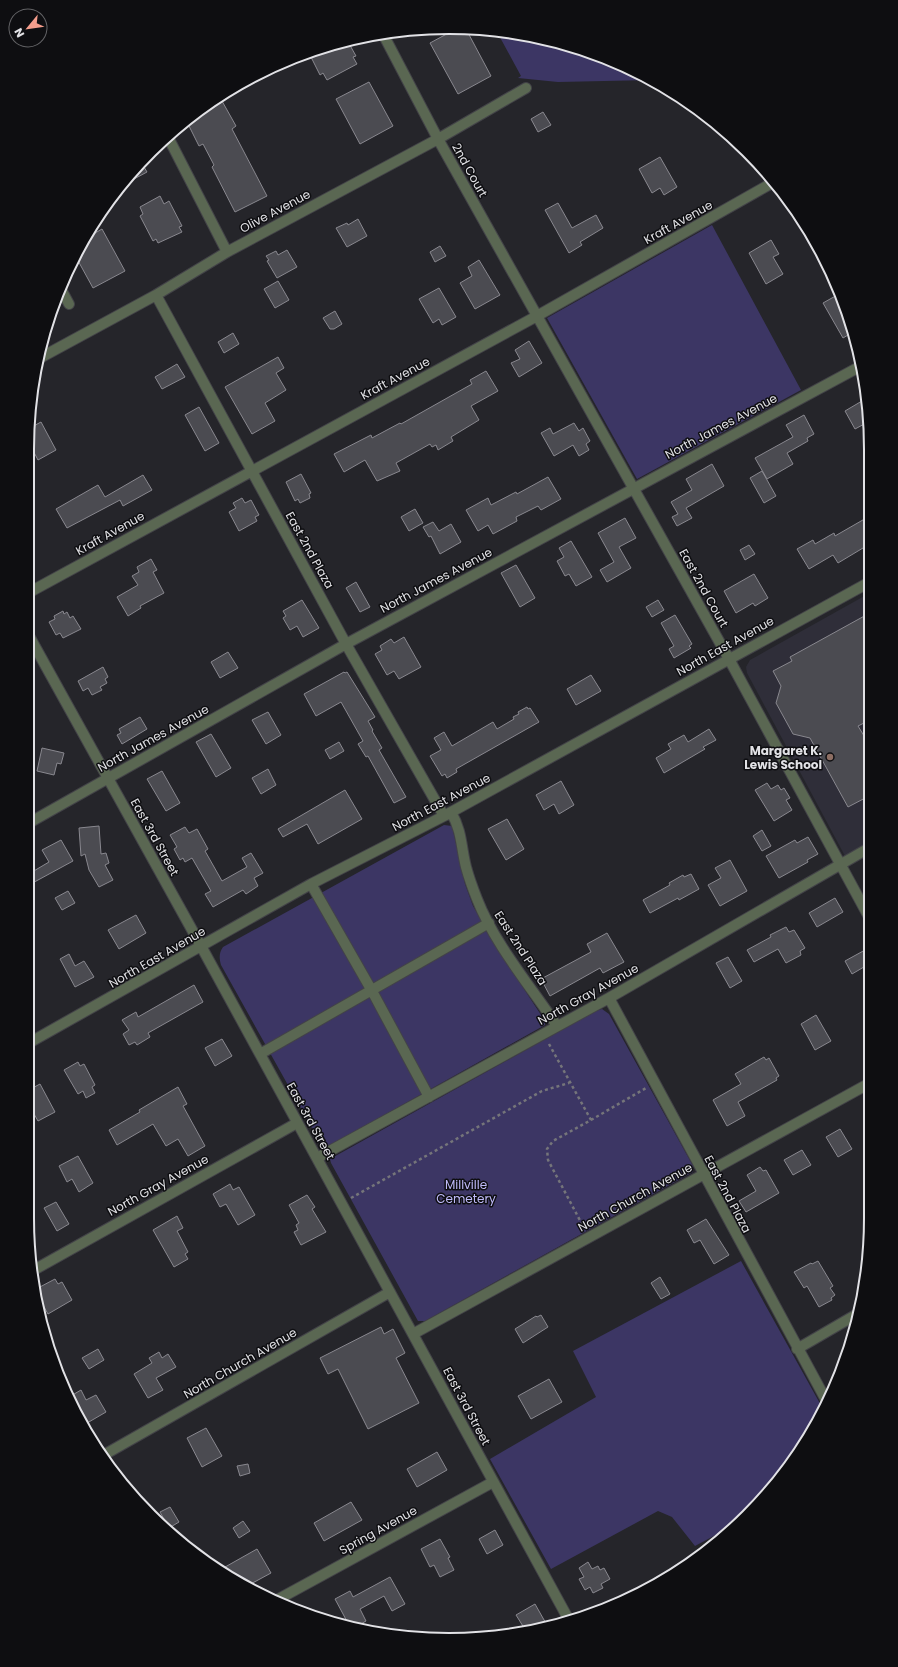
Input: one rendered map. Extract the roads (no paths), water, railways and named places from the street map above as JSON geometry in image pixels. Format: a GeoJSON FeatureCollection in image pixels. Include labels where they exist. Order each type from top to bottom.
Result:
{"type":"FeatureCollection","features":[{"type":"Feature","properties":{"kind":"street","name":"2nd Court"},"geometry":{"type":"LineString","coordinates":[[386,39],[438,139],[537,316]]}},
{"type":"Feature","properties":{"kind":"street","name":"Olive Avenue"},"geometry":{"type":"LineString","coordinates":[[45,355],[156,295],[227,252],[438,139],[526,88]]}},
{"type":"Feature","properties":{"kind":"street"},"geometry":{"type":"LineString","coordinates":[[170,142],[227,252]]}},
{"type":"Feature","properties":{"kind":"street","name":"Kraft Avenue"},"geometry":{"type":"LineString","coordinates":[[34,590],[537,316],[769,185]]}},
{"type":"Feature","properties":{"kind":"street"},"geometry":{"type":"LineString","coordinates":[[64,295],[69,304]]}},
{"type":"Feature","properties":{"kind":"street","name":"East 2nd Plaza"},"geometry":{"type":"LineString","coordinates":[[156,295],[346,644],[448,814],[458,825],[466,867],[475,894],[502,947],[558,1026]]}},
{"type":"Feature","properties":{"kind":"street","name":"East 2nd Court"},"geometry":{"type":"LineString","coordinates":[[537,316],[729,659],[864,907]]}},
{"type":"Feature","properties":{"kind":"street","name":"North James Avenue"},"geometry":{"type":"LineString","coordinates":[[34,820],[346,644],[856,369]]}},
{"type":"Feature","properties":{"kind":"street","name":"North East Avenue"},"geometry":{"type":"LineString","coordinates":[[34,1040],[311,884],[448,814],[864,585]]}},
{"type":"Feature","properties":{"kind":"street","name":"East 3rd Street"},"geometry":{"type":"LineString","coordinates":[[34,645],[201,946],[567,1616]]}},
{"type":"Feature","properties":{"kind":"street","name":"North Gray Avenue"},"geometry":{"type":"LineString","coordinates":[[317,1158],[609,998],[864,851]]}},
{"type":"Feature","properties":{"kind":"street"},"geometry":{"type":"LineString","coordinates":[[311,884],[372,991],[429,1097]]}},
{"type":"Feature","properties":{"kind":"street"},"geometry":{"type":"LineString","coordinates":[[260,1054],[489,923]]}},
{"type":"Feature","properties":{"kind":"street","name":"East 2nd Plaza"},"geometry":{"type":"LineString","coordinates":[[609,998],[797,1349],[824,1396]]}},
{"type":"Feature","properties":{"kind":"street","name":"North Church Avenue"},"geometry":{"type":"LineString","coordinates":[[413,1334],[864,1085]]}},
{"type":"Feature","properties":{"kind":"street","name":"North Gray Avenue"},"geometry":{"type":"LineString","coordinates":[[38,1268],[297,1123]]}},
{"type":"Feature","properties":{"kind":"street","name":"North Church Avenue"},"geometry":{"type":"LineString","coordinates":[[107,1453],[390,1292]]}},
{"type":"Feature","properties":{"kind":"street"},"geometry":{"type":"LineString","coordinates":[[797,1349],[852,1317]]}},
{"type":"Feature","properties":{"kind":"street","name":"Spring Avenue"},"geometry":{"type":"LineString","coordinates":[[282,1597],[493,1482]]}},
{"type":"Feature","properties":{"kind":"place","name":"Margaret K. Lewis School"},"geometry":{"type":"Point","coordinates":[830,757]}},
{"type":"Feature","properties":{"kind":"park label","name":"Millville Cemetery"},"geometry":{"type":"Point","coordinates":[466,1191]}}]}
